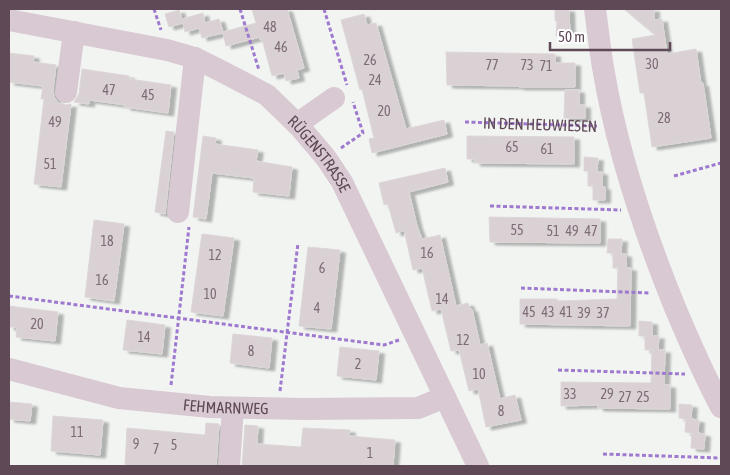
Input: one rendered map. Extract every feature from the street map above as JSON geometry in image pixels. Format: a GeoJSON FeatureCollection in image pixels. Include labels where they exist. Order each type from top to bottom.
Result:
{"type":"FeatureCollection","features":[{"type":"Feature","properties":{"kind":"street","name":"IN DEN HEUWIESEN"},"geometry":{"type":"LineString","coordinates":[[595,9],[604,73],[615,127],[638,211],[704,375],[721,407]]}},
{"type":"Feature","properties":{"kind":"street","name":"RÜGENSTRASSE"},"geometry":{"type":"LineString","coordinates":[[9,20],[167,50],[195,58],[267,95],[297,124],[326,158],[342,182],[416,333],[478,466]]}},
{"type":"Feature","properties":{"kind":"street"},"geometry":{"type":"LineString","coordinates":[[66,92],[74,32]]}},
{"type":"Feature","properties":{"kind":"street"},"geometry":{"type":"LineString","coordinates":[[178,212],[195,58]]}},
{"type":"Feature","properties":{"kind":"street"},"geometry":{"type":"LineString","coordinates":[[297,124],[334,98]]}},
{"type":"Feature","properties":{"kind":"street","name":"FEHMARNWEG"},"geometry":{"type":"LineString","coordinates":[[9,369],[119,398],[210,407],[418,408],[445,397]]}},
{"type":"Feature","properties":{"kind":"street"},"geometry":{"type":"LineString","coordinates":[[229,466],[233,408]]}},
{"type":"Feature","properties":{"kind":"path"},"geometry":{"type":"LineString","coordinates":[[240,9],[267,95]]}},
{"type":"Feature","properties":{"kind":"path","name":"IN DEN HEUWIESEN"},"geometry":{"type":"LineString","coordinates":[[465,122],[615,127]]}},
{"type":"Feature","properties":{"kind":"path"},"geometry":{"type":"LineString","coordinates":[[674,176],[721,163]]}},
{"type":"Feature","properties":{"kind":"path"},"geometry":{"type":"LineString","coordinates":[[490,206],[638,211]]}},
{"type":"Feature","properties":{"kind":"path"},"geometry":{"type":"LineString","coordinates":[[169,403],[190,214],[178,212]]}},
{"type":"Feature","properties":{"kind":"path"},"geometry":{"type":"LineString","coordinates":[[278,408],[298,243]]}},
{"type":"Feature","properties":{"kind":"path"},"geometry":{"type":"LineString","coordinates":[[521,288],[670,294]]}},
{"type":"Feature","properties":{"kind":"path"},"geometry":{"type":"LineString","coordinates":[[9,296],[384,345],[416,333]]}},
{"type":"Feature","properties":{"kind":"path"},"geometry":{"type":"LineString","coordinates":[[558,370],[704,375]]}},
{"type":"Feature","properties":{"kind":"path"},"geometry":{"type":"LineString","coordinates":[[603,454],[721,458]]}},
{"type":"Feature","properties":{"kind":"building"},"geometry":{"type":"Polygon","coordinates":[[[252,9],[287,9],[304,68],[297,70],[299,78],[286,81],[284,73],[272,76],[260,37],[226,46],[223,33],[202,38],[199,28],[185,32],[183,23],[169,27],[165,14],[179,10],[182,19],[203,13],[205,23],[219,19],[223,32],[256,23],[252,9]]]}},
{"type":"Feature","properties":{"kind":"building"},"geometry":{"type":"Polygon","coordinates":[[[555,9],[569,9],[570,36],[556,36],[557,21],[555,21],[555,9]]]}},
{"type":"Feature","properties":{"kind":"building"},"geometry":{"type":"Polygon","coordinates":[[[624,9],[654,9],[654,20],[662,19],[667,54],[696,49],[711,138],[652,147],[644,93],[640,93],[632,39],[655,35],[624,9]]]}},
{"type":"Feature","properties":{"kind":"building"},"geometry":{"type":"Polygon","coordinates":[[[364,14],[367,25],[376,23],[406,129],[444,120],[447,134],[372,153],[369,139],[374,138],[362,89],[360,90],[341,20],[364,14]]]}},
{"type":"Feature","properties":{"kind":"building"},"geometry":{"type":"Polygon","coordinates":[[[446,52],[555,54],[555,63],[575,63],[575,87],[447,85],[446,52]]]}},
{"type":"Feature","properties":{"kind":"building"},"geometry":{"type":"Polygon","coordinates":[[[9,53],[34,56],[33,62],[56,65],[54,97],[58,103],[71,104],[61,187],[34,184],[44,99],[41,99],[43,86],[9,82],[9,53]]]}},
{"type":"Feature","properties":{"kind":"building"},"geometry":{"type":"Polygon","coordinates":[[[82,69],[129,76],[129,79],[171,85],[168,113],[89,100],[89,104],[74,102],[79,94],[82,69]]]}},
{"type":"Feature","properties":{"kind":"building"},"geometry":{"type":"Polygon","coordinates":[[[565,90],[579,90],[579,105],[585,105],[585,118],[564,118],[565,90]]]}},
{"type":"Feature","properties":{"kind":"building"},"geometry":{"type":"Polygon","coordinates":[[[166,131],[174,132],[165,214],[155,212],[166,131]]]}},
{"type":"Feature","properties":{"kind":"building"},"geometry":{"type":"Polygon","coordinates":[[[203,136],[216,138],[215,144],[258,150],[256,161],[292,167],[289,196],[253,192],[254,178],[212,173],[206,219],[193,217],[203,136]]]}},
{"type":"Feature","properties":{"kind":"building"},"geometry":{"type":"Polygon","coordinates":[[[467,136],[574,137],[574,164],[475,163],[475,159],[467,159],[467,136]]]}},
{"type":"Feature","properties":{"kind":"building"},"geometry":{"type":"Polygon","coordinates":[[[584,157],[598,158],[597,172],[602,172],[602,187],[605,187],[605,200],[593,200],[593,186],[588,186],[588,171],[584,171],[584,157]]]}},
{"type":"Feature","properties":{"kind":"building"},"geometry":{"type":"Polygon","coordinates":[[[445,168],[448,182],[409,192],[417,226],[422,239],[440,235],[456,306],[468,303],[470,309],[472,309],[480,345],[487,343],[500,399],[515,395],[521,420],[486,427],[478,389],[469,391],[459,350],[451,351],[441,309],[432,311],[422,268],[413,270],[404,230],[396,233],[388,204],[384,205],[379,183],[445,168]]]}},
{"type":"Feature","properties":{"kind":"building"},"geometry":{"type":"Polygon","coordinates":[[[489,217],[600,219],[600,243],[490,242],[489,217]]]}},
{"type":"Feature","properties":{"kind":"building"},"geometry":{"type":"Polygon","coordinates":[[[94,220],[124,224],[114,301],[85,297],[94,220]]]}},
{"type":"Feature","properties":{"kind":"building"},"geometry":{"type":"Polygon","coordinates":[[[202,234],[234,238],[223,316],[191,312],[202,234]]]}},
{"type":"Feature","properties":{"kind":"building"},"geometry":{"type":"Polygon","coordinates":[[[608,239],[622,239],[621,254],[626,254],[626,268],[631,268],[630,326],[520,324],[520,299],[557,299],[557,301],[617,299],[618,268],[613,268],[613,253],[607,253],[608,239]]]}},
{"type":"Feature","properties":{"kind":"building"},"geometry":{"type":"Polygon","coordinates":[[[308,247],[340,250],[331,329],[299,326],[308,247]]]}},
{"type":"Feature","properties":{"kind":"building"},"geometry":{"type":"Polygon","coordinates":[[[9,306],[58,312],[55,341],[16,337],[17,327],[9,327],[9,306]]]}},
{"type":"Feature","properties":{"kind":"building"},"geometry":{"type":"Polygon","coordinates":[[[127,320],[165,325],[162,354],[123,350],[127,320]]]}},
{"type":"Feature","properties":{"kind":"building"},"geometry":{"type":"Polygon","coordinates":[[[639,321],[652,322],[652,336],[659,336],[658,350],[665,350],[664,385],[670,385],[670,409],[598,408],[598,405],[561,406],[561,382],[651,383],[652,350],[645,350],[645,336],[639,336],[639,321]]]}},
{"type":"Feature","properties":{"kind":"building"},"geometry":{"type":"Polygon","coordinates":[[[233,334],[272,338],[269,368],[230,363],[233,334]]]}},
{"type":"Feature","properties":{"kind":"building"},"geometry":{"type":"Polygon","coordinates":[[[340,347],[379,351],[376,380],[337,376],[340,347]]]}},
{"type":"Feature","properties":{"kind":"building"},"geometry":{"type":"Polygon","coordinates":[[[9,402],[32,404],[30,421],[9,419],[9,402]]]}},
{"type":"Feature","properties":{"kind":"building"},"geometry":{"type":"Polygon","coordinates":[[[679,404],[692,405],[691,419],[699,420],[698,433],[705,434],[704,449],[691,448],[692,433],[685,432],[686,419],[679,418],[679,404]]]}},
{"type":"Feature","properties":{"kind":"building"},"geometry":{"type":"Polygon","coordinates":[[[53,416],[103,420],[100,455],[51,451],[53,416]]]}},
{"type":"Feature","properties":{"kind":"building"},"geometry":{"type":"Polygon","coordinates":[[[206,423],[219,424],[216,466],[125,466],[127,428],[205,435],[206,423]]]}},
{"type":"Feature","properties":{"kind":"building"},"geometry":{"type":"Polygon","coordinates":[[[245,425],[258,426],[257,444],[301,447],[303,428],[350,430],[349,436],[395,440],[393,466],[242,466],[245,425]]]}}]}
